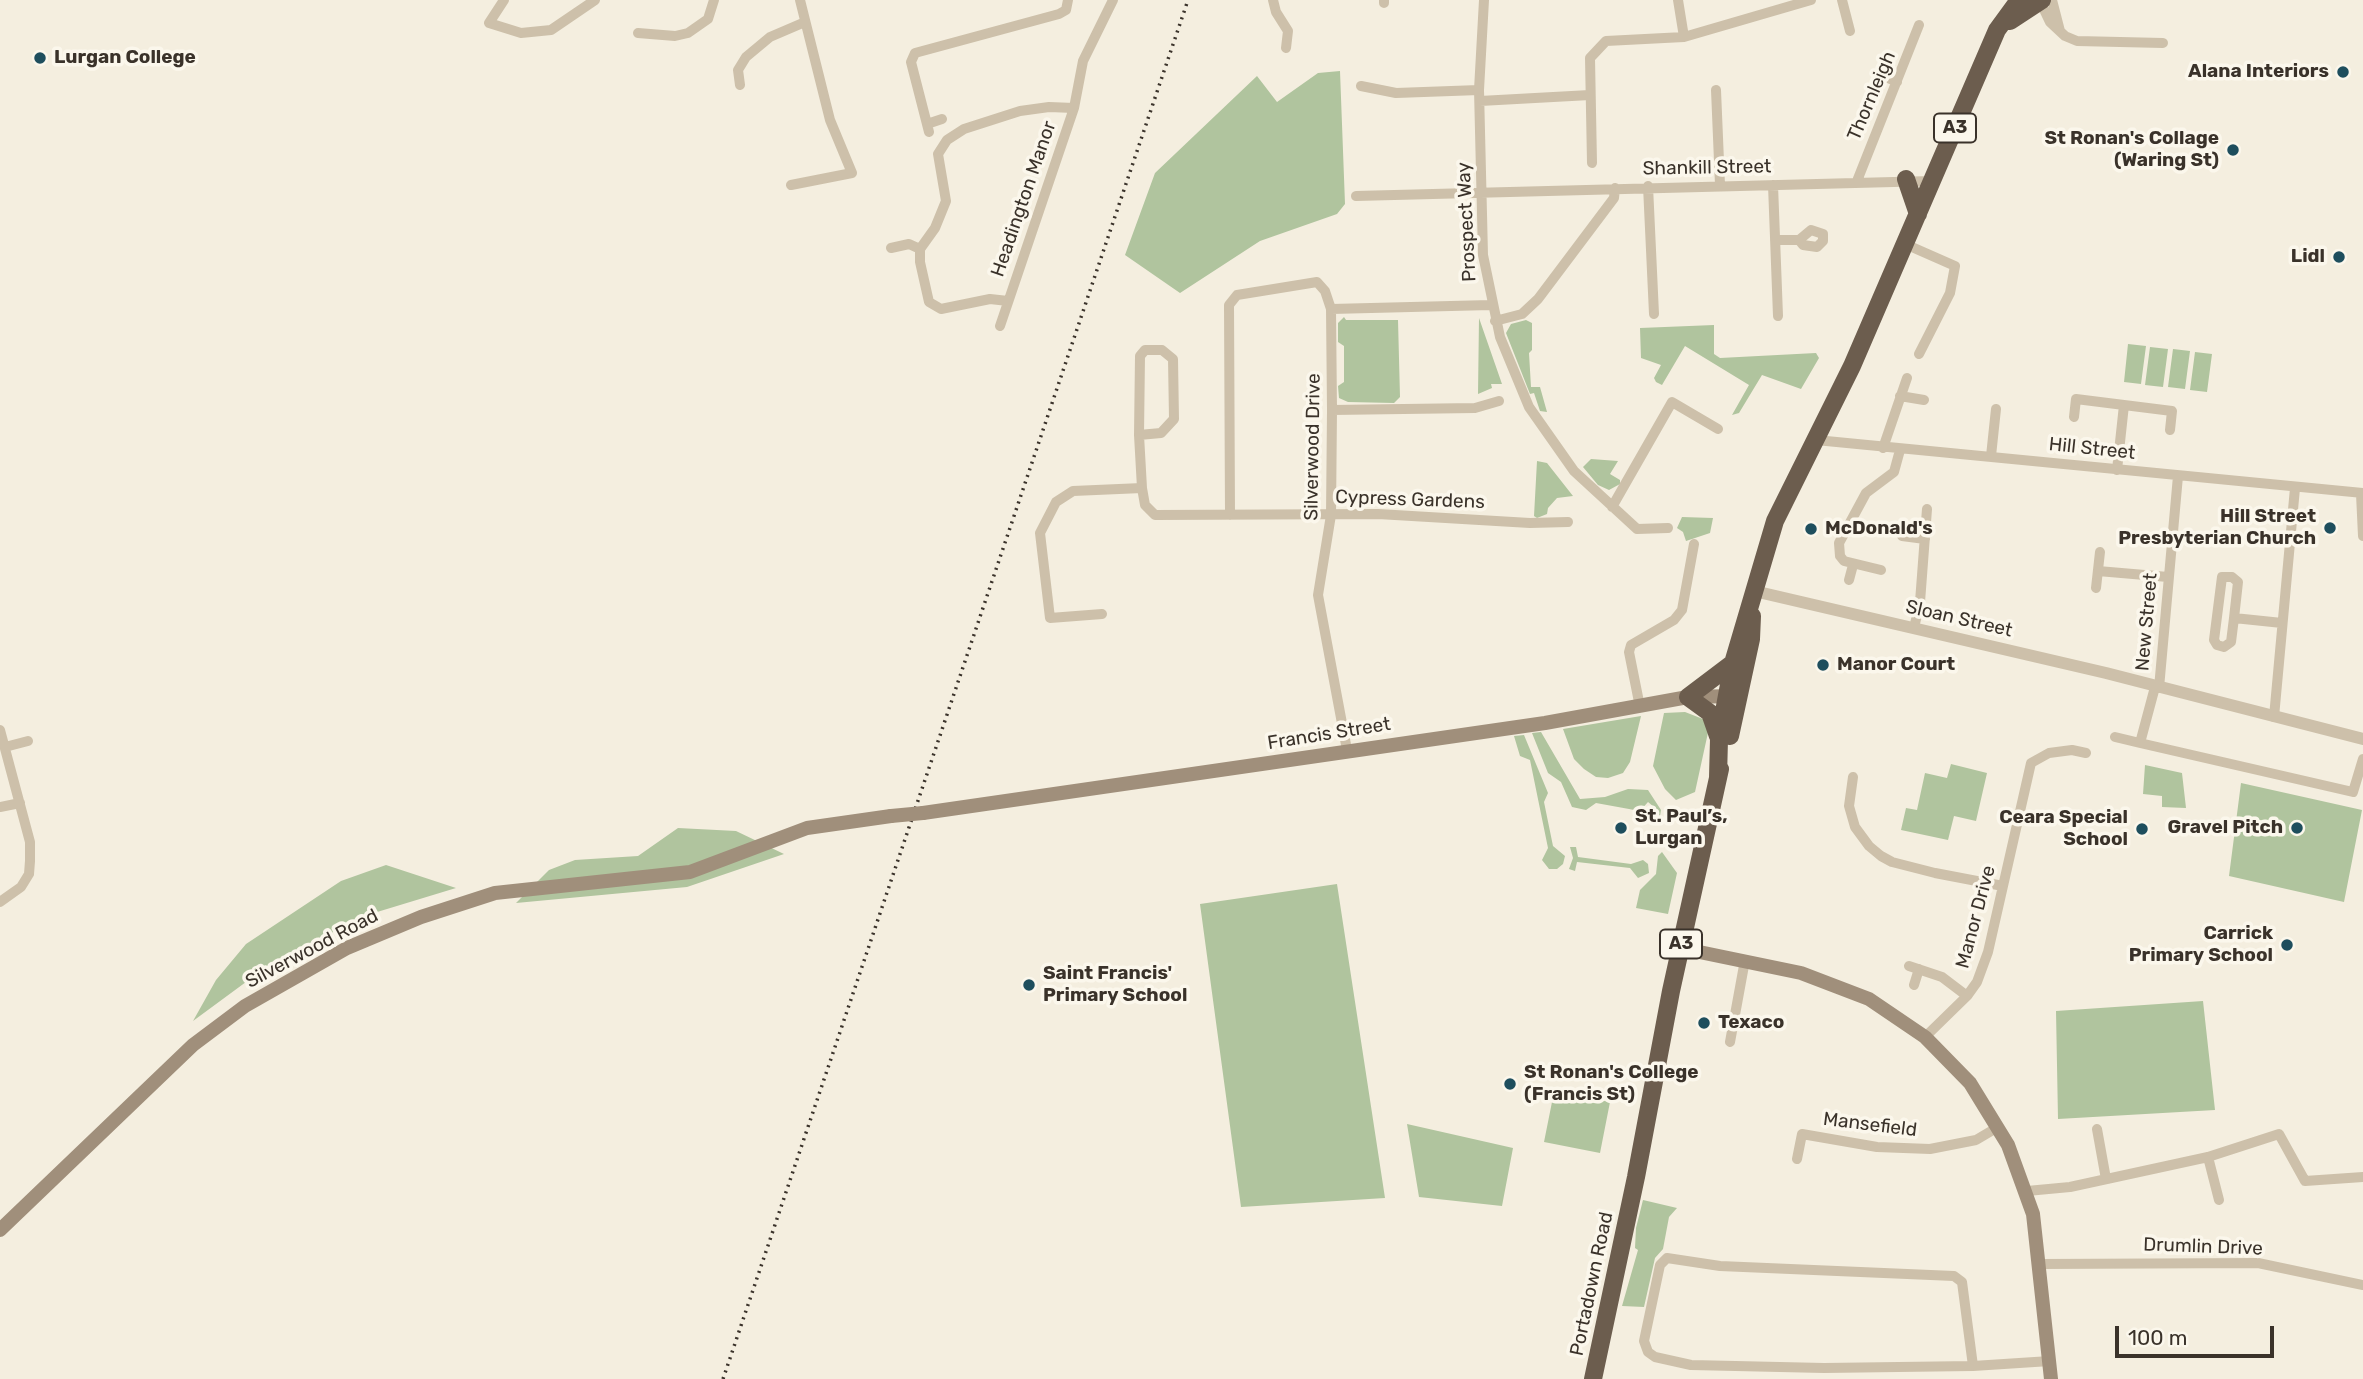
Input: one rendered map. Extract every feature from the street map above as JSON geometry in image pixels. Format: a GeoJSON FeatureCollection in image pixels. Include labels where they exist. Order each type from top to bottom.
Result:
{"type":"FeatureCollection","features":[{"type":"Feature","properties":{"kind":"highway","name":"A3"},"geometry":{"type":"LineString","coordinates":[[1680,948],[1718,778],[1733,696],[1733,663],[1775,521],[1816,440],[1905,244],[2002,18],[2019,0]]}},
{"type":"Feature","properties":{"kind":"highway","name":"A3"},"geometry":{"type":"LineString","coordinates":[[1993,42],[2016,16],[2044,0]]}},
{"type":"Feature","properties":{"kind":"highway"},"geometry":{"type":"LineString","coordinates":[[1906,179],[1918,214]]}},
{"type":"Feature","properties":{"kind":"highway","name":"A3"},"geometry":{"type":"LineString","coordinates":[[1718,778],[1719,739],[1751,639],[1753,594]]}},
{"type":"Feature","properties":{"kind":"highway"},"geometry":{"type":"LineString","coordinates":[[1719,739],[1710,713],[1688,697],[1733,663]]}},
{"type":"Feature","properties":{"kind":"highway","name":"Portadown Road"},"geometry":{"type":"LineString","coordinates":[[1593,1379],[1632,1197],[1680,948]]}},
{"type":"Feature","properties":{"kind":"main road","name":"Francis Street"},"geometry":{"type":"LineString","coordinates":[[923,813],[1640,707],[1688,697],[1733,696]]}},
{"type":"Feature","properties":{"kind":"main road","name":"Silverwood Road"},"geometry":{"type":"LineString","coordinates":[[3,1222],[193,1045],[245,1006],[347,948],[421,917],[495,893],[690,872],[807,828],[923,813]]}},
{"type":"Feature","properties":{"kind":"main road"},"geometry":{"type":"LineString","coordinates":[[1680,948],[1801,973],[1869,999],[1925,1037],[1970,1083],[1998,1127],[2027,1191],[2041,1264],[2051,1379]]}},
{"type":"Feature","properties":{"kind":"street"},"geometry":{"type":"LineString","coordinates":[[504,0],[489,23],[521,33],[551,30],[595,0]]}},
{"type":"Feature","properties":{"kind":"street"},"geometry":{"type":"LineString","coordinates":[[638,33],[675,36],[688,33],[708,19],[714,0]]}},
{"type":"Feature","properties":{"kind":"street"},"geometry":{"type":"LineString","coordinates":[[791,185],[852,173],[830,120],[800,0]]}},
{"type":"Feature","properties":{"kind":"street"},"geometry":{"type":"LineString","coordinates":[[942,119],[928,128],[911,62],[915,53],[1059,14],[1066,9],[1068,0]]}},
{"type":"Feature","properties":{"kind":"street","name":"Headington Manor"},"geometry":{"type":"LineString","coordinates":[[1000,326],[1074,108],[1085,54],[1113,0]]}},
{"type":"Feature","properties":{"kind":"street"},"geometry":{"type":"LineString","coordinates":[[1273,0],[1276,12],[1288,31],[1286,48]]}},
{"type":"Feature","properties":{"kind":"street","name":"Prospect Way"},"geometry":{"type":"LineString","coordinates":[[1484,0],[1479,95],[1483,255],[1495,321],[1515,379],[1529,407],[1563,459],[1612,507],[1637,529],[1668,528]]}},
{"type":"Feature","properties":{"kind":"street"},"geometry":{"type":"LineString","coordinates":[[1678,0],[1684,37]]}},
{"type":"Feature","properties":{"kind":"street"},"geometry":{"type":"LineString","coordinates":[[1592,163],[1590,58],[1606,41],[1684,37],[1811,0]]}},
{"type":"Feature","properties":{"kind":"street"},"geometry":{"type":"LineString","coordinates":[[1842,0],[1850,31]]}},
{"type":"Feature","properties":{"kind":"street"},"geometry":{"type":"LineString","coordinates":[[2044,0],[2046,17],[2060,31],[2084,42],[2163,43]]}},
{"type":"Feature","properties":{"kind":"street"},"geometry":{"type":"LineString","coordinates":[[740,85],[738,70],[751,52],[770,37],[805,22]]}},
{"type":"Feature","properties":{"kind":"street","name":"Thornleigh"},"geometry":{"type":"LineString","coordinates":[[1857,181],[1919,25]]}},
{"type":"Feature","properties":{"kind":"street"},"geometry":{"type":"LineString","coordinates":[[1879,74],[1897,82]]}},
{"type":"Feature","properties":{"kind":"street"},"geometry":{"type":"LineString","coordinates":[[1361,86],[1395,93],[1590,95]]}},
{"type":"Feature","properties":{"kind":"street"},"geometry":{"type":"LineString","coordinates":[[1716,90],[1720,185]]}},
{"type":"Feature","properties":{"kind":"street","name":"Headington Manor"},"geometry":{"type":"LineString","coordinates":[[1007,301],[990,299],[941,309],[929,302],[920,262],[920,248],[943,214],[946,201],[938,154],[947,140],[964,129],[1020,111],[1049,107],[1074,108]]}},
{"type":"Feature","properties":{"kind":"street","name":"Shankill Street"},"geometry":{"type":"LineString","coordinates":[[1356,196],[1906,179],[1933,181]]}},
{"type":"Feature","properties":{"kind":"street"},"geometry":{"type":"LineString","coordinates":[[1773,185],[1778,316]]}},
{"type":"Feature","properties":{"kind":"street"},"geometry":{"type":"LineString","coordinates":[[1648,186],[1654,314]]}},
{"type":"Feature","properties":{"kind":"street"},"geometry":{"type":"LineString","coordinates":[[1495,321],[1522,314],[1538,299],[1614,198],[1615,188]]}},
{"type":"Feature","properties":{"kind":"street"},"geometry":{"type":"LineString","coordinates":[[1775,240],[1799,240]]}},
{"type":"Feature","properties":{"kind":"street"},"geometry":{"type":"LineString","coordinates":[[891,248],[909,244],[920,248]]}},
{"type":"Feature","properties":{"kind":"street"},"geometry":{"type":"LineString","coordinates":[[1905,244],[1955,266],[1950,293],[1919,354]]}},
{"type":"Feature","properties":{"kind":"street"},"geometry":{"type":"LineString","coordinates":[[1230,514],[1231,300],[1237,295],[1310,281],[1317,282],[1325,291],[1331,309],[1491,305]]}},
{"type":"Feature","properties":{"kind":"street","name":"Silverwood Drive"},"geometry":{"type":"LineString","coordinates":[[1331,309],[1331,514],[1318,595],[1347,750]]}},
{"type":"Feature","properties":{"kind":"street"},"geometry":{"type":"LineString","coordinates":[[1102,614],[1052,619],[1049,615],[1040,533],[1056,502],[1073,491],[1142,488],[1139,435],[1140,356],[1145,350],[1162,350],[1173,359],[1174,419],[1161,433],[1139,435]]}},
{"type":"Feature","properties":{"kind":"street"},"geometry":{"type":"LineString","coordinates":[[1883,448],[1907,378]]}},
{"type":"Feature","properties":{"kind":"street"},"geometry":{"type":"LineString","coordinates":[[1900,396],[1924,400]]}},
{"type":"Feature","properties":{"kind":"street"},"geometry":{"type":"LineString","coordinates":[[2074,417],[2076,399],[2172,411],[2170,430]]}},
{"type":"Feature","properties":{"kind":"street"},"geometry":{"type":"LineString","coordinates":[[1332,410],[1475,408],[1499,401]]}},
{"type":"Feature","properties":{"kind":"street"},"geometry":{"type":"LineString","coordinates":[[1612,507],[1672,402],[1718,429]]}},
{"type":"Feature","properties":{"kind":"street"},"geometry":{"type":"LineString","coordinates":[[2117,470],[2124,405]]}},
{"type":"Feature","properties":{"kind":"street"},"geometry":{"type":"LineString","coordinates":[[1991,456],[1996,409]]}},
{"type":"Feature","properties":{"kind":"street","name":"Hill Street"},"geometry":{"type":"LineString","coordinates":[[1816,440],[2362,494]]}},
{"type":"Feature","properties":{"kind":"street"},"geometry":{"type":"LineString","coordinates":[[1881,570],[1853,565],[1840,556],[1839,543],[1866,494],[1894,472],[1900,450]]}},
{"type":"Feature","properties":{"kind":"street","name":"New Street"},"geometry":{"type":"LineString","coordinates":[[2157,688],[2178,476]]}},
{"type":"Feature","properties":{"kind":"street","name":"Cypress Gardens"},"geometry":{"type":"LineString","coordinates":[[1142,488],[1145,505],[1154,515],[1378,514],[1530,523],[1568,522]]}},
{"type":"Feature","properties":{"kind":"street"},"geometry":{"type":"LineString","coordinates":[[2274,717],[2295,488]]}},
{"type":"Feature","properties":{"kind":"street"},"geometry":{"type":"LineString","coordinates":[[2362,494],[2363,536]]}},
{"type":"Feature","properties":{"kind":"street"},"geometry":{"type":"LineString","coordinates":[[1914,628],[1927,509]]}},
{"type":"Feature","properties":{"kind":"street"},"geometry":{"type":"LineString","coordinates":[[1902,536],[1925,539]]}},
{"type":"Feature","properties":{"kind":"street"},"geometry":{"type":"LineString","coordinates":[[1640,707],[1629,652],[1631,645],[1674,620],[1682,610],[1691,547]]}},
{"type":"Feature","properties":{"kind":"street"},"geometry":{"type":"LineString","coordinates":[[2096,588],[2100,552]]}},
{"type":"Feature","properties":{"kind":"street"},"geometry":{"type":"LineString","coordinates":[[1850,580],[1853,565]]}},
{"type":"Feature","properties":{"kind":"street"},"geometry":{"type":"LineString","coordinates":[[2098,571],[2168,577]]}},
{"type":"Feature","properties":{"kind":"street"},"geometry":{"type":"LineString","coordinates":[[2222,577],[2232,577],[2238,582],[2234,618],[2231,642],[2224,647],[2217,645],[2214,640],[2222,577]]}},
{"type":"Feature","properties":{"kind":"street","name":"Sloan Street"},"geometry":{"type":"LineString","coordinates":[[1753,594],[1914,628],[2363,739]]}},
{"type":"Feature","properties":{"kind":"street"},"geometry":{"type":"LineString","coordinates":[[2234,618],[2282,623]]}},
{"type":"Feature","properties":{"kind":"street"},"geometry":{"type":"LineString","coordinates":[[2140,743],[2157,688]]}},
{"type":"Feature","properties":{"kind":"street"},"geometry":{"type":"LineString","coordinates":[[0,730],[30,842],[29,874],[21,887],[0,902]]}},
{"type":"Feature","properties":{"kind":"street"},"geometry":{"type":"LineString","coordinates":[[2115,737],[2353,792],[2363,759]]}},
{"type":"Feature","properties":{"kind":"street"},"geometry":{"type":"LineString","coordinates":[[5,747],[28,741]]}},
{"type":"Feature","properties":{"kind":"street","name":"Manor Drive"},"geometry":{"type":"LineString","coordinates":[[1925,1037],[1967,996],[1977,982],[1988,952],[2031,763],[2049,753],[2072,750],[2086,753]]}},
{"type":"Feature","properties":{"kind":"street"},"geometry":{"type":"LineString","coordinates":[[1853,777],[1849,806],[1855,827],[1869,846],[1881,856],[1936,873],[2003,886]]}},
{"type":"Feature","properties":{"kind":"street"},"geometry":{"type":"LineString","coordinates":[[0,807],[20,803]]}},
{"type":"Feature","properties":{"kind":"street"},"geometry":{"type":"LineString","coordinates":[[1730,1042],[1745,960]]}},
{"type":"Feature","properties":{"kind":"street"},"geometry":{"type":"LineString","coordinates":[[1914,985],[1914,967],[1942,977],[1967,996]]}},
{"type":"Feature","properties":{"kind":"street","name":"Mansefield"},"geometry":{"type":"LineString","coordinates":[[1797,1160],[1802,1134],[1877,1147],[1930,1149],[1976,1140],[1998,1127]]}},
{"type":"Feature","properties":{"kind":"street"},"geometry":{"type":"LineString","coordinates":[[2097,1129],[2106,1179]]}},
{"type":"Feature","properties":{"kind":"street"},"geometry":{"type":"LineString","coordinates":[[2027,1191],[2106,1179],[2208,1157],[2279,1134],[2305,1181],[2363,1177]]}},
{"type":"Feature","properties":{"kind":"street"},"geometry":{"type":"LineString","coordinates":[[2208,1157],[2219,1200]]}},
{"type":"Feature","properties":{"kind":"street"},"geometry":{"type":"LineString","coordinates":[[1973,1366],[1962,1282],[1954,1276],[1720,1266],[1668,1258],[1660,1265],[1644,1341],[1648,1352],[1655,1357],[1692,1365],[1973,1366],[2050,1361]]}},
{"type":"Feature","properties":{"kind":"street","name":"Drumlin Drive"},"geometry":{"type":"LineString","coordinates":[[2041,1264],[2258,1264],[2363,1285]]}},
{"type":"Feature","properties":{"kind":"green space"},"geometry":{"type":"Polygon","coordinates":[[[1340,71],[1345,204],[1337,214],[1260,241],[1180,293],[1125,255],[1155,173],[1257,76],[1277,102],[1318,73],[1340,71]]]}},
{"type":"Feature","properties":{"kind":"green space"},"geometry":{"type":"Polygon","coordinates":[[[1344,317],[1346,320],[1398,320],[1400,397],[1394,403],[1348,402],[1339,398],[1338,386],[1344,382],[1344,346],[1338,342],[1338,323],[1344,317]]]}},
{"type":"Feature","properties":{"kind":"green space"},"geometry":{"type":"Polygon","coordinates":[[[1479,318],[1502,384],[1491,384],[1492,388],[1478,394],[1479,318]]]}},
{"type":"Feature","properties":{"kind":"green space"},"geometry":{"type":"Polygon","coordinates":[[[1526,320],[1532,323],[1532,350],[1529,353],[1531,387],[1540,387],[1547,412],[1540,411],[1534,393],[1530,394],[1506,333],[1511,324],[1526,320]]]}},
{"type":"Feature","properties":{"kind":"green space"},"geometry":{"type":"Polygon","coordinates":[[[1714,325],[1714,354],[1720,358],[1816,353],[1819,358],[1801,389],[1762,375],[1739,413],[1732,415],[1749,385],[1685,346],[1662,385],[1656,382],[1654,378],[1661,365],[1641,358],[1640,328],[1714,325]]]}},
{"type":"Feature","properties":{"kind":"green space"},"geometry":{"type":"Polygon","coordinates":[[[2128,344],[2146,346],[2141,384],[2124,382],[2128,344]]]}},
{"type":"Feature","properties":{"kind":"green space"},"geometry":{"type":"Polygon","coordinates":[[[2150,347],[2168,349],[2163,387],[2145,385],[2150,347]]]}},
{"type":"Feature","properties":{"kind":"green space"},"geometry":{"type":"Polygon","coordinates":[[[2173,349],[2190,351],[2185,389],[2168,387],[2173,349]]]}},
{"type":"Feature","properties":{"kind":"green space"},"geometry":{"type":"Polygon","coordinates":[[[2195,352],[2212,354],[2207,392],[2190,390],[2195,352]]]}},
{"type":"Feature","properties":{"kind":"green space"},"geometry":{"type":"Polygon","coordinates":[[[1591,459],[1618,461],[1610,474],[1620,480],[1620,484],[1609,490],[1598,485],[1583,467],[1591,459]]]}},
{"type":"Feature","properties":{"kind":"green space"},"geometry":{"type":"Polygon","coordinates":[[[1537,461],[1547,463],[1573,496],[1557,498],[1548,508],[1547,514],[1537,518],[1534,516],[1537,461]]]}},
{"type":"Feature","properties":{"kind":"green space"},"geometry":{"type":"Polygon","coordinates":[[[1682,517],[1713,518],[1710,533],[1686,541],[1683,532],[1677,528],[1682,517]]]}},
{"type":"Feature","properties":{"kind":"green space"},"geometry":{"type":"Polygon","coordinates":[[[1685,712],[1703,719],[1709,728],[1695,792],[1676,800],[1665,789],[1653,766],[1664,713],[1685,712]]]}},
{"type":"Feature","properties":{"kind":"green space"},"geometry":{"type":"Polygon","coordinates":[[[1641,716],[1630,762],[1623,773],[1608,778],[1596,777],[1574,759],[1563,729],[1641,716]]]}},
{"type":"Feature","properties":{"kind":"green space"},"geometry":{"type":"Polygon","coordinates":[[[1541,732],[1580,799],[1605,797],[1628,789],[1648,790],[1661,810],[1659,822],[1655,815],[1650,814],[1654,807],[1648,802],[1640,811],[1596,803],[1586,810],[1572,807],[1561,782],[1548,773],[1532,733],[1541,732]]]}},
{"type":"Feature","properties":{"kind":"green space"},"geometry":{"type":"Polygon","coordinates":[[[1524,735],[1548,793],[1544,802],[1553,846],[1565,856],[1563,864],[1557,869],[1549,869],[1542,860],[1548,848],[1530,760],[1520,756],[1514,736],[1524,735]]]}},
{"type":"Feature","properties":{"kind":"green space"},"geometry":{"type":"Polygon","coordinates":[[[1951,764],[1987,773],[1976,821],[1954,816],[1948,840],[1901,830],[1906,808],[1917,810],[1925,773],[1947,778],[1951,764]]]}},
{"type":"Feature","properties":{"kind":"green space"},"geometry":{"type":"Polygon","coordinates":[[[2145,765],[2182,773],[2186,808],[2162,807],[2162,796],[2143,794],[2145,765]]]}},
{"type":"Feature","properties":{"kind":"green space","name":"Gravel Pitch"},"geometry":{"type":"Polygon","coordinates":[[[2241,783],[2362,810],[2344,902],[2229,876],[2241,783]]]}},
{"type":"Feature","properties":{"kind":"green space"},"geometry":{"type":"Polygon","coordinates":[[[678,828],[736,831],[784,854],[687,887],[516,903],[549,870],[575,860],[638,856],[678,828]]]}},
{"type":"Feature","properties":{"kind":"green space"},"geometry":{"type":"Polygon","coordinates":[[[1570,847],[1576,847],[1578,857],[1631,864],[1643,860],[1648,864],[1649,873],[1638,878],[1630,868],[1577,862],[1575,871],[1569,869],[1573,858],[1570,847]]]}},
{"type":"Feature","properties":{"kind":"green space"},"geometry":{"type":"Polygon","coordinates":[[[1662,852],[1677,873],[1668,914],[1636,908],[1640,890],[1656,874],[1658,856],[1662,852]]]}},
{"type":"Feature","properties":{"kind":"green space"},"geometry":{"type":"Polygon","coordinates":[[[386,865],[456,888],[364,916],[265,968],[193,1021],[216,980],[246,944],[341,881],[386,865]]]}},
{"type":"Feature","properties":{"kind":"green space"},"geometry":{"type":"Polygon","coordinates":[[[1337,884],[1385,1198],[1241,1207],[1200,904],[1337,884]]]}},
{"type":"Feature","properties":{"kind":"green space"},"geometry":{"type":"Polygon","coordinates":[[[2203,1001],[2215,1110],[2058,1119],[2056,1011],[2203,1001]]]}},
{"type":"Feature","properties":{"kind":"green space"},"geometry":{"type":"Polygon","coordinates":[[[1554,1092],[1610,1102],[1600,1153],[1544,1142],[1554,1092]]]}},
{"type":"Feature","properties":{"kind":"green space"},"geometry":{"type":"Polygon","coordinates":[[[1407,1124],[1513,1148],[1502,1206],[1419,1197],[1407,1124]]]}},
{"type":"Feature","properties":{"kind":"green space"},"geometry":{"type":"Polygon","coordinates":[[[1643,1200],[1677,1208],[1669,1217],[1663,1249],[1655,1258],[1644,1307],[1622,1306],[1638,1250],[1635,1248],[1636,1228],[1643,1200]]]}},
{"type":"Feature","properties":{"kind":"railway"},"geometry":{"type":"LineString","coordinates":[[723,1379],[1188,0]]}},
{"type":"Feature","properties":{"kind":"place","name":"Lurgan College"},"geometry":{"type":"Point","coordinates":[40,58]}},
{"type":"Feature","properties":{"kind":"place","name":"Alana Interiors"},"geometry":{"type":"Point","coordinates":[2343,72]}},
{"type":"Feature","properties":{"kind":"place","name":"St Ronan's Collage (Waring St)"},"geometry":{"type":"Point","coordinates":[2233,150]}},
{"type":"Feature","properties":{"kind":"place","name":"Lidl"},"geometry":{"type":"Point","coordinates":[2339,257]}},
{"type":"Feature","properties":{"kind":"place","name":"Hill Street Presbyterian Church"},"geometry":{"type":"Point","coordinates":[2330,528]}},
{"type":"Feature","properties":{"kind":"place","name":"McDonald's"},"geometry":{"type":"Point","coordinates":[1811,529]}},
{"type":"Feature","properties":{"kind":"place","name":"Manor Court"},"geometry":{"type":"Point","coordinates":[1823,665]}},
{"type":"Feature","properties":{"kind":"place","name":"St. Paul’s, Lurgan"},"geometry":{"type":"Point","coordinates":[1621,828]}},
{"type":"Feature","properties":{"kind":"place","name":"Gravel Pitch"},"geometry":{"type":"Point","coordinates":[2297,828]}},
{"type":"Feature","properties":{"kind":"place","name":"Ceara Special School"},"geometry":{"type":"Point","coordinates":[2142,829]}},
{"type":"Feature","properties":{"kind":"place","name":"Carrick Primary School"},"geometry":{"type":"Point","coordinates":[2287,945]}},
{"type":"Feature","properties":{"kind":"place","name":"Saint Francis' Primary School"},"geometry":{"type":"Point","coordinates":[1029,985]}},
{"type":"Feature","properties":{"kind":"place","name":"Texaco"},"geometry":{"type":"Point","coordinates":[1704,1023]}},
{"type":"Feature","properties":{"kind":"place","name":"St Ronan's College (Francis St)"},"geometry":{"type":"Point","coordinates":[1510,1084]}}]}
